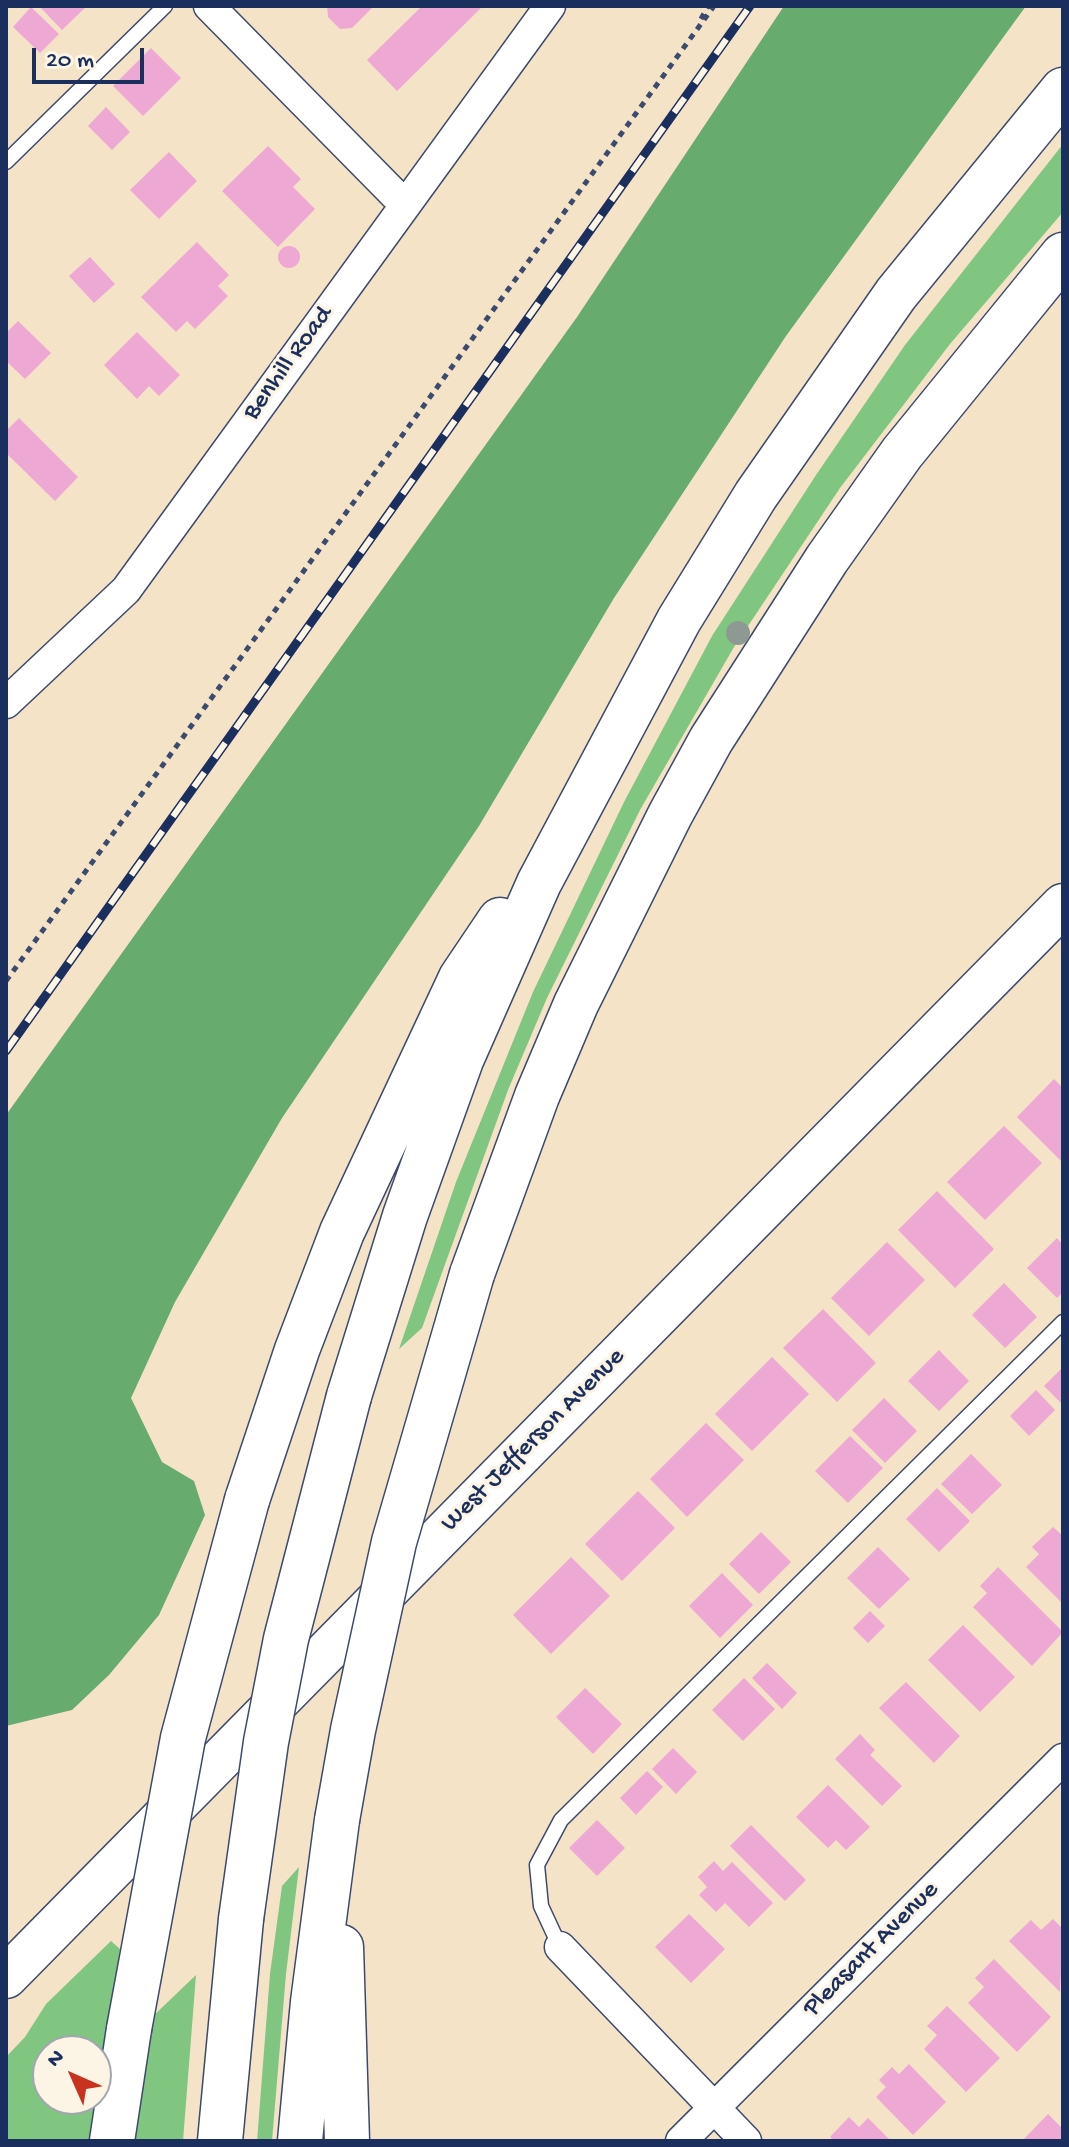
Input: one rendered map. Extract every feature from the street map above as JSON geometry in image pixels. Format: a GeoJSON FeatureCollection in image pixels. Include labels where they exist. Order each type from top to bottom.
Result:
{"type":"FeatureCollection","features":[{"type":"Feature","properties":{"kind":"highway"},"geometry":{"type":"LineString","coordinates":[[220,2141],[241,1919],[263,1757],[286,1639],[349,1396],[405,1216],[461,1060],[539,883],[679,620],[822,397],[896,294],[1063,90]]}},
{"type":"Feature","properties":{"kind":"highway"},"geometry":{"type":"LineString","coordinates":[[300,2141],[313,2002],[337,1820],[353,1730],[394,1542],[472,1274],[537,1096],[576,1004],[711,740],[827,559],[902,453],[1063,255]]}},
{"type":"Feature","properties":{"kind":"highway"},"geometry":{"type":"LineString","coordinates":[[112,2141],[129,2029],[180,1752],[211,1623],[247,1500],[297,1350],[342,1232],[461,978],[594,778]]}},
{"type":"Feature","properties":{"kind":"highway"},"geometry":{"type":"LineString","coordinates":[[337,1820],[347,2141]]}},
{"type":"Feature","properties":{"kind":"street"},"geometry":{"type":"LineString","coordinates":[[209,6],[404,204]]}},
{"type":"Feature","properties":{"kind":"street","name":"Benhill Road"},"geometry":{"type":"LineString","coordinates":[[6,703],[126,590],[550,6]]}},
{"type":"Feature","properties":{"kind":"street","name":"West Jefferson Avenue"},"geometry":{"type":"LineString","coordinates":[[6,1977],[1063,905]]}},
{"type":"Feature","properties":{"kind":"street","name":"Pleasant Avenue"},"geometry":{"type":"LineString","coordinates":[[681,2141],[1063,1759]]}},
{"type":"Feature","properties":{"kind":"street"},"geometry":{"type":"LineString","coordinates":[[560,1947],[746,2141]]}},
{"type":"Feature","properties":{"kind":"lane"},"geometry":{"type":"LineString","coordinates":[[6,162],[165,6]]}},
{"type":"Feature","properties":{"kind":"lane"},"geometry":{"type":"LineString","coordinates":[[560,1947],[541,1906],[537,1865],[561,1820],[1063,1322]]}},
{"type":"Feature","properties":{"kind":"path"},"geometry":{"type":"LineString","coordinates":[[691,38],[708,6]]}},
{"type":"Feature","properties":{"kind":"path"},"geometry":{"type":"LineString","coordinates":[[6,981],[714,6]]}},
{"type":"Feature","properties":{"kind":"green space"},"geometry":{"type":"Polygon","coordinates":[[[784,6],[1026,6],[786,336],[614,598],[479,826],[282,1118],[175,1302],[131,1398],[162,1462],[194,1481],[205,1515],[159,1615],[109,1675],[72,1710],[6,1726],[6,1115],[577,317],[784,6]]]}},
{"type":"Feature","properties":{"kind":"green space"},"geometry":{"type":"Polygon","coordinates":[[[1063,144],[1063,212],[950,344],[840,488],[734,647],[640,810],[547,998],[508,1090],[422,1328],[399,1349],[456,1182],[533,992],[624,802],[712,636],[905,345],[1063,144]]]}},
{"type":"Feature","properties":{"kind":"green space"},"geometry":{"type":"Polygon","coordinates":[[[299,1867],[286,1974],[272,2141],[257,2141],[270,1974],[282,1886],[299,1867]]]}},
{"type":"Feature","properties":{"kind":"green space"},"geometry":{"type":"Polygon","coordinates":[[[111,1941],[120,1949],[107,2035],[32,2035],[32,2115],[96,2115],[92,2141],[6,2141],[6,2057],[25,2037],[46,2004],[111,1941]]]}},
{"type":"Feature","properties":{"kind":"green space"},"geometry":{"type":"Polygon","coordinates":[[[196,1975],[183,2141],[135,2141],[151,2018],[196,1975]]]}},
{"type":"Feature","properties":{"kind":"building"},"geometry":{"type":"Polygon","coordinates":[[[39,6],[87,6],[62,30],[39,6]]]}},
{"type":"Feature","properties":{"kind":"building"},"geometry":{"type":"Polygon","coordinates":[[[327,6],[374,6],[352,28],[340,29],[328,17],[327,6]]]}},
{"type":"Feature","properties":{"kind":"building"},"geometry":{"type":"Polygon","coordinates":[[[422,6],[483,6],[397,91],[367,60],[422,6]]]}},
{"type":"Feature","properties":{"kind":"building"},"geometry":{"type":"Polygon","coordinates":[[[31,7],[59,34],[40,53],[13,27],[31,7]]]}},
{"type":"Feature","properties":{"kind":"building"},"geometry":{"type":"Polygon","coordinates":[[[151,48],[181,78],[143,116],[113,86],[151,48]]]}},
{"type":"Feature","properties":{"kind":"building"},"geometry":{"type":"Polygon","coordinates":[[[106,107],[130,132],[112,150],[88,126],[106,107]]]}},
{"type":"Feature","properties":{"kind":"building"},"geometry":{"type":"Polygon","coordinates":[[[268,146],[301,179],[293,187],[315,209],[278,247],[222,191],[268,146]]]}},
{"type":"Feature","properties":{"kind":"building"},"geometry":{"type":"Polygon","coordinates":[[[169,152],[197,181],[159,219],[130,190],[169,152]]]}},
{"type":"Feature","properties":{"kind":"building"},"geometry":{"type":"Polygon","coordinates":[[[197,242],[229,275],[218,286],[228,296],[195,329],[187,321],[176,332],[141,297],[197,242]]]}},
{"type":"Feature","properties":{"kind":"building"},"geometry":{"type":"Polygon","coordinates":[[[285,246],[293,246],[300,257],[293,268],[285,268],[278,261],[278,253],[285,246]]]}},
{"type":"Feature","properties":{"kind":"building"},"geometry":{"type":"Polygon","coordinates":[[[90,257],[115,284],[94,303],[69,276],[90,257]]]}},
{"type":"Feature","properties":{"kind":"building"},"geometry":{"type":"Polygon","coordinates":[[[18,321],[51,353],[25,379],[6,361],[6,333],[18,321]]]}},
{"type":"Feature","properties":{"kind":"building"},"geometry":{"type":"Polygon","coordinates":[[[137,332],[180,375],[159,396],[149,386],[137,399],[104,365],[137,332]]]}},
{"type":"Feature","properties":{"kind":"building"},"geometry":{"type":"Polygon","coordinates":[[[19,418],[78,477],[55,501],[6,453],[6,431],[19,418]]]}},
{"type":"Feature","properties":{"kind":"building"},"geometry":{"type":"Polygon","coordinates":[[[1054,1079],[1063,1088],[1063,1163],[1017,1117],[1054,1079]]]}},
{"type":"Feature","properties":{"kind":"building"},"geometry":{"type":"Polygon","coordinates":[[[1004,1126],[1042,1163],[985,1220],[947,1182],[1004,1126]]]}},
{"type":"Feature","properties":{"kind":"building"},"geometry":{"type":"Polygon","coordinates":[[[937,1191],[994,1249],[955,1288],[898,1230],[937,1191]]]}},
{"type":"Feature","properties":{"kind":"building"},"geometry":{"type":"Polygon","coordinates":[[[1057,1238],[1063,1245],[1063,1292],[1057,1298],[1027,1268],[1057,1238]]]}},
{"type":"Feature","properties":{"kind":"building"},"geometry":{"type":"Polygon","coordinates":[[[887,1242],[925,1280],[869,1336],[831,1298],[887,1242]]]}},
{"type":"Feature","properties":{"kind":"building"},"geometry":{"type":"Polygon","coordinates":[[[1004,1283],[1037,1317],[1005,1348],[972,1315],[1004,1283]]]}},
{"type":"Feature","properties":{"kind":"building"},"geometry":{"type":"Polygon","coordinates":[[[823,1309],[876,1363],[837,1402],[783,1348],[823,1309]]]}},
{"type":"Feature","properties":{"kind":"building"},"geometry":{"type":"Polygon","coordinates":[[[939,1350],[969,1381],[939,1411],[908,1381],[939,1350]]]}},
{"type":"Feature","properties":{"kind":"building"},"geometry":{"type":"Polygon","coordinates":[[[772,1357],[809,1394],[752,1451],[715,1414],[772,1357]]]}},
{"type":"Feature","properties":{"kind":"building"},"geometry":{"type":"Polygon","coordinates":[[[1063,1367],[1063,1405],[1044,1386],[1063,1367]]]}},
{"type":"Feature","properties":{"kind":"building"},"geometry":{"type":"Polygon","coordinates":[[[1036,1390],[1055,1410],[1029,1436],[1010,1416],[1036,1390]]]}},
{"type":"Feature","properties":{"kind":"building"},"geometry":{"type":"Polygon","coordinates":[[[884,1398],[917,1431],[885,1463],[852,1430],[884,1398]]]}},
{"type":"Feature","properties":{"kind":"building"},"geometry":{"type":"Polygon","coordinates":[[[706,1423],[744,1460],[687,1517],[650,1479],[706,1423]]]}},
{"type":"Feature","properties":{"kind":"building"},"geometry":{"type":"Polygon","coordinates":[[[850,1436],[883,1468],[848,1503],[815,1471],[850,1436]]]}},
{"type":"Feature","properties":{"kind":"building"},"geometry":{"type":"Polygon","coordinates":[[[971,1454],[1002,1485],[972,1514],[941,1484],[971,1454]]]}},
{"type":"Feature","properties":{"kind":"building"},"geometry":{"type":"Polygon","coordinates":[[[937,1488],[970,1521],[939,1552],[906,1519],[937,1488]]]}},
{"type":"Feature","properties":{"kind":"building"},"geometry":{"type":"Polygon","coordinates":[[[638,1491],[675,1528],[622,1581],[585,1544],[638,1491]]]}},
{"type":"Feature","properties":{"kind":"building"},"geometry":{"type":"Polygon","coordinates":[[[1053,1527],[1063,1536],[1063,1604],[1026,1567],[1039,1554],[1032,1547],[1053,1527]]]}},
{"type":"Feature","properties":{"kind":"building"},"geometry":{"type":"Polygon","coordinates":[[[761,1532],[791,1562],[759,1594],[729,1564],[761,1532]]]}},
{"type":"Feature","properties":{"kind":"building"},"geometry":{"type":"Polygon","coordinates":[[[878,1547],[910,1579],[879,1609],[847,1578],[878,1547]]]}},
{"type":"Feature","properties":{"kind":"building"},"geometry":{"type":"Polygon","coordinates":[[[571,1557],[610,1596],[551,1654],[513,1615],[571,1557]]]}},
{"type":"Feature","properties":{"kind":"building"},"geometry":{"type":"Polygon","coordinates":[[[998,1567],[1063,1632],[1032,1666],[973,1607],[987,1593],[980,1586],[998,1567]]]}},
{"type":"Feature","properties":{"kind":"building"},"geometry":{"type":"Polygon","coordinates":[[[722,1573],[753,1605],[720,1638],[689,1606],[722,1573]]]}},
{"type":"Feature","properties":{"kind":"building"},"geometry":{"type":"Polygon","coordinates":[[[870,1611],[885,1626],[868,1643],[853,1628],[870,1611]]]}},
{"type":"Feature","properties":{"kind":"building"},"geometry":{"type":"Polygon","coordinates":[[[963,1625],[1015,1677],[980,1712],[928,1660],[963,1625]]]}},
{"type":"Feature","properties":{"kind":"building"},"geometry":{"type":"Polygon","coordinates":[[[767,1663],[797,1693],[782,1709],[752,1678],[767,1663]]]}},
{"type":"Feature","properties":{"kind":"building"},"geometry":{"type":"Polygon","coordinates":[[[744,1678],[775,1709],[743,1741],[712,1710],[744,1678]]]}},
{"type":"Feature","properties":{"kind":"building"},"geometry":{"type":"Polygon","coordinates":[[[906,1682],[960,1736],[934,1763],[879,1708],[906,1682]]]}},
{"type":"Feature","properties":{"kind":"building"},"geometry":{"type":"Polygon","coordinates":[[[585,1688],[622,1724],[593,1754],[556,1717],[585,1688]]]}},
{"type":"Feature","properties":{"kind":"building"},"geometry":{"type":"Polygon","coordinates":[[[860,1734],[875,1750],[870,1755],[902,1786],[882,1806],[835,1759],[860,1734]]]}},
{"type":"Feature","properties":{"kind":"building"},"geometry":{"type":"Polygon","coordinates":[[[673,1748],[697,1772],[676,1794],[652,1769],[673,1748]]]}},
{"type":"Feature","properties":{"kind":"building"},"geometry":{"type":"Polygon","coordinates":[[[647,1771],[663,1787],[636,1815],[620,1798],[647,1771]]]}},
{"type":"Feature","properties":{"kind":"building"},"geometry":{"type":"Polygon","coordinates":[[[828,1785],[870,1827],[846,1850],[836,1840],[828,1848],[796,1817],[828,1785]]]}},
{"type":"Feature","properties":{"kind":"building"},"geometry":{"type":"Polygon","coordinates":[[[597,1820],[625,1848],[597,1876],[569,1848],[597,1820]]]}},
{"type":"Feature","properties":{"kind":"building"},"geometry":{"type":"Polygon","coordinates":[[[751,1825],[806,1880],[785,1901],[730,1846],[751,1825]]]}},
{"type":"Feature","properties":{"kind":"building"},"geometry":{"type":"Polygon","coordinates":[[[714,1861],[723,1871],[732,1862],[773,1903],[749,1927],[725,1903],[716,1912],[699,1895],[707,1887],[698,1877],[714,1861]]]}},
{"type":"Feature","properties":{"kind":"building"},"geometry":{"type":"Polygon","coordinates":[[[689,1914],[725,1949],[691,1983],[655,1947],[689,1914]]]}},
{"type":"Feature","properties":{"kind":"building"},"geometry":{"type":"Polygon","coordinates":[[[1053,1919],[1063,1929],[1060,1992],[1009,1941],[1031,1920],[1041,1930],[1053,1919]]]}},
{"type":"Feature","properties":{"kind":"building"},"geometry":{"type":"Polygon","coordinates":[[[994,1959],[1051,2017],[1017,2052],[968,2003],[984,1987],[975,1978],[994,1959]]]}},
{"type":"Feature","properties":{"kind":"building"},"geometry":{"type":"Polygon","coordinates":[[[947,2006],[1000,2058],[966,2092],[924,2049],[937,2035],[927,2026],[947,2006]]]}},
{"type":"Feature","properties":{"kind":"building"},"geometry":{"type":"Polygon","coordinates":[[[909,2064],[946,2102],[913,2135],[876,2097],[886,2087],[879,2080],[892,2067],[899,2074],[909,2064]]]}},
{"type":"Feature","properties":{"kind":"building"},"geometry":{"type":"Polygon","coordinates":[[[1048,2114],[1063,2129],[1063,2141],[1022,2141],[1048,2114]]]}},
{"type":"Feature","properties":{"kind":"building"},"geometry":{"type":"Polygon","coordinates":[[[849,2117],[859,2127],[868,2118],[891,2141],[834,2141],[830,2137],[849,2117]]]}},
{"type":"Feature","properties":{"kind":"railway"},"geometry":{"type":"LineString","coordinates":[[6,1051],[750,6]]}}]}
